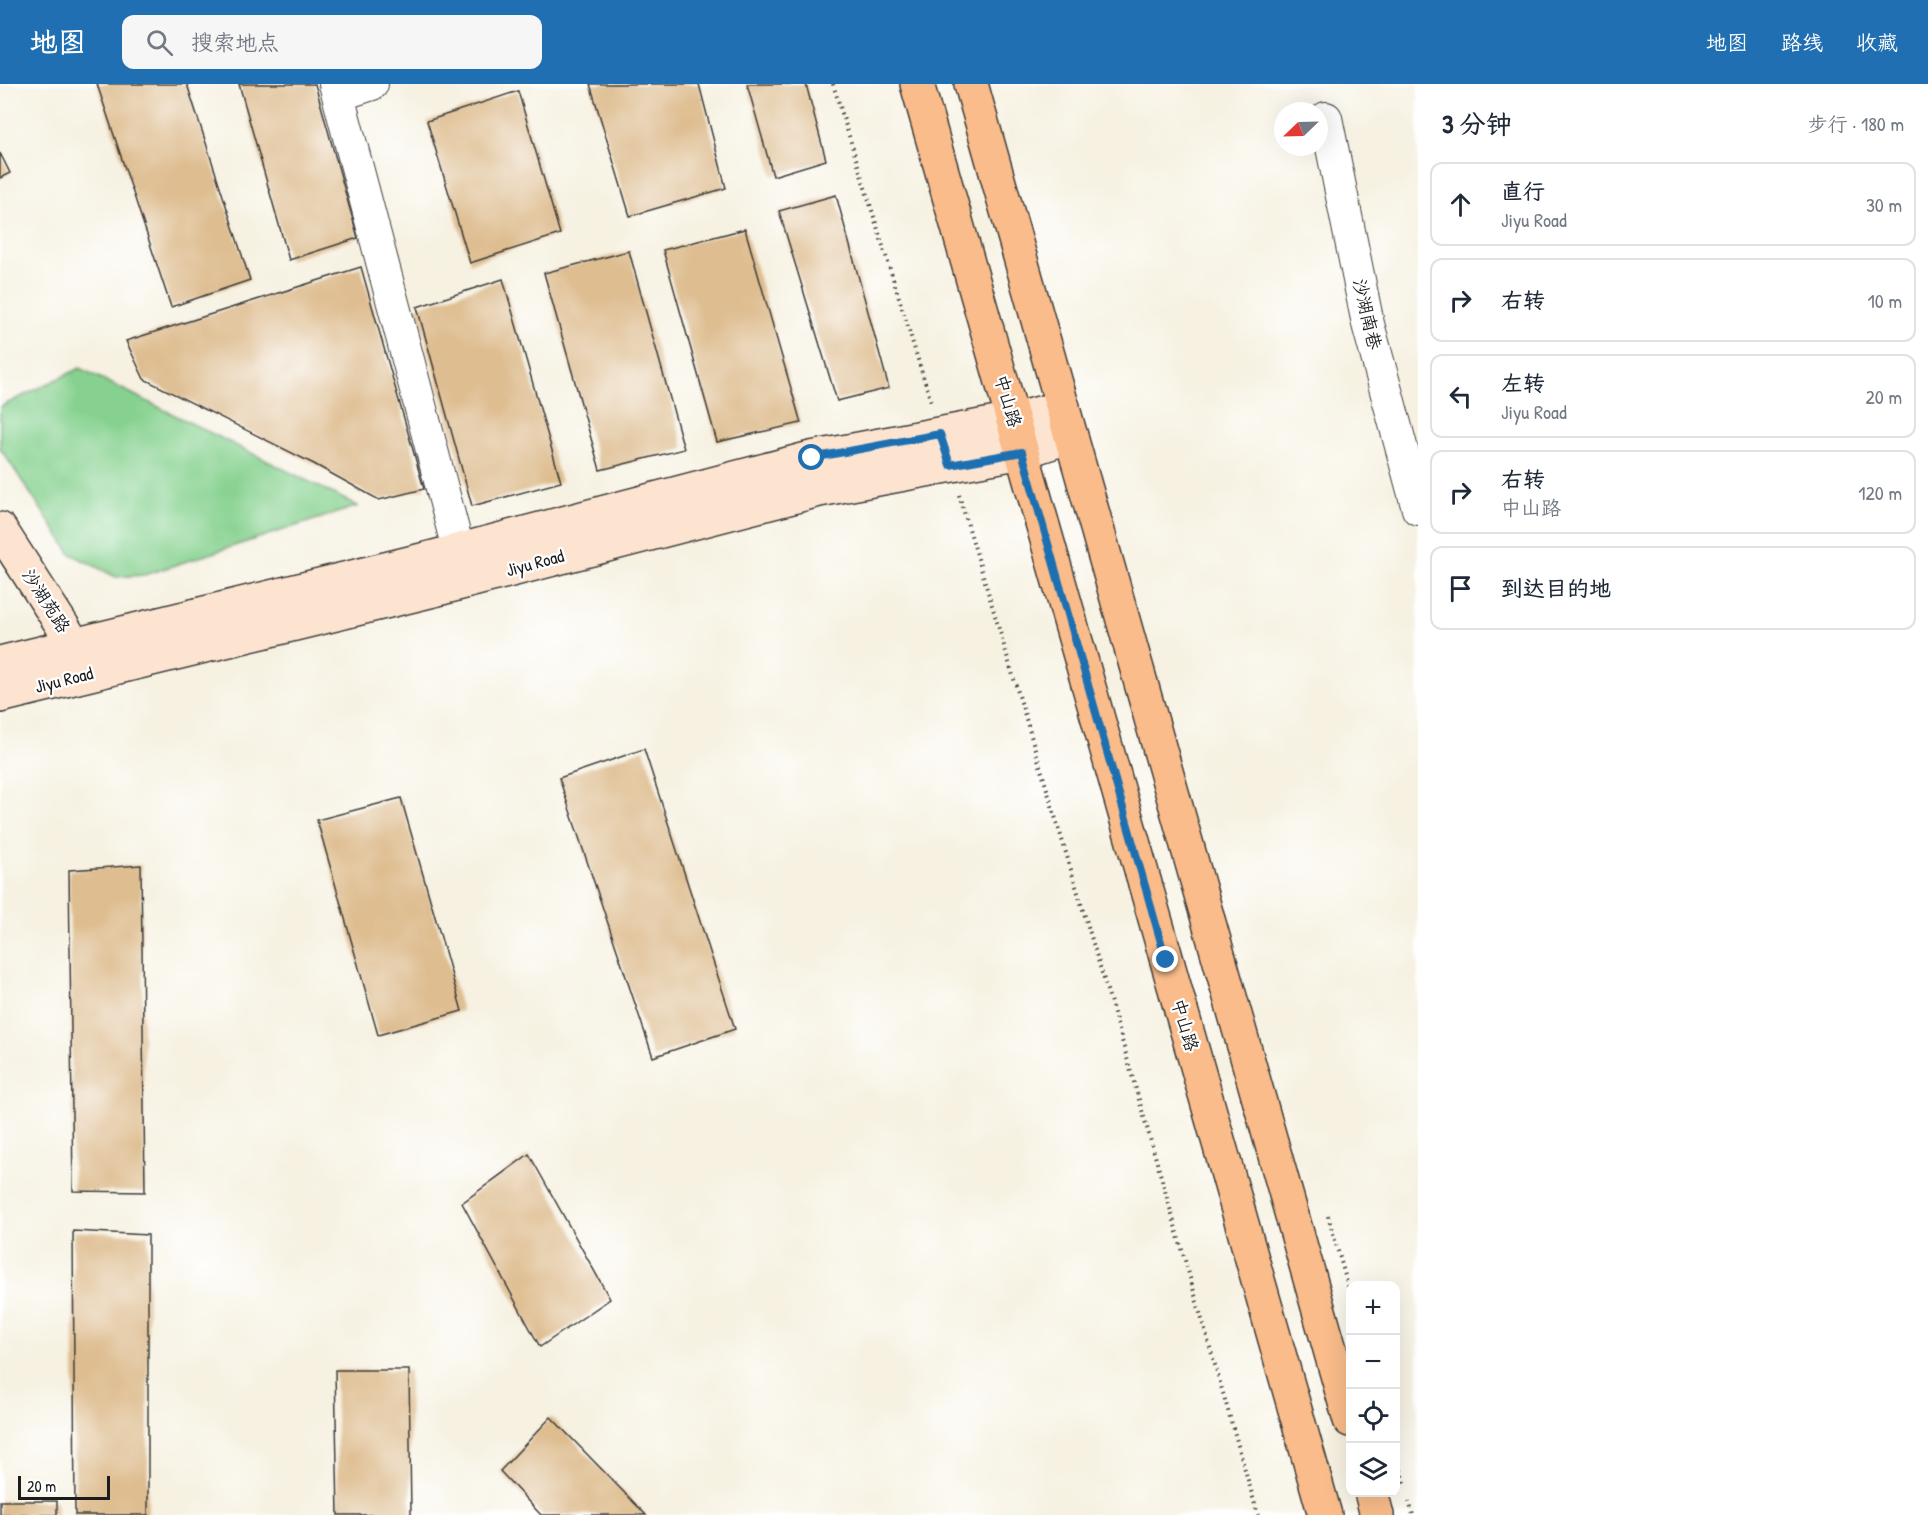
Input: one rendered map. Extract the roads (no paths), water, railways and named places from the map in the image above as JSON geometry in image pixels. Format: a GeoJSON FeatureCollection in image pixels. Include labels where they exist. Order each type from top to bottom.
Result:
{"type":"FeatureCollection","features":[{"type":"Feature","properties":{"kind":"main road","name":"中山路"},"geometry":{"type":"LineString","coordinates":[[917,84],[1325,1515]]}},
{"type":"Feature","properties":{"kind":"main road"},"geometry":{"type":"LineString","coordinates":[[971,84],[1346,1406]]}},
{"type":"Feature","properties":{"kind":"main road","name":"Jiyu Road"},"geometry":{"type":"LineString","coordinates":[[0,663],[458,550],[812,458],[1013,420],[1067,422]]}},
{"type":"Feature","properties":{"kind":"main road","name":"Jiyu Road"},"geometry":{"type":"LineString","coordinates":[[0,696],[466,581],[819,490],[1022,452],[1067,422]]}},
{"type":"Feature","properties":{"kind":"main road","name":"沙湖苑路"},"geometry":{"type":"LineString","coordinates":[[0,529],[93,673]]}},
{"type":"Feature","properties":{"kind":"main road"},"geometry":{"type":"LineString","coordinates":[[1372,1497],[1377,1515]]}},
{"type":"Feature","properties":{"kind":"street"},"geometry":{"type":"LineString","coordinates":[[372,84],[337,90],[466,581]]}},
{"type":"Feature","properties":{"kind":"street","name":"沙湖南巷"},"geometry":{"type":"LineString","coordinates":[[1328,128],[1368,324],[1418,509]]}}]}
